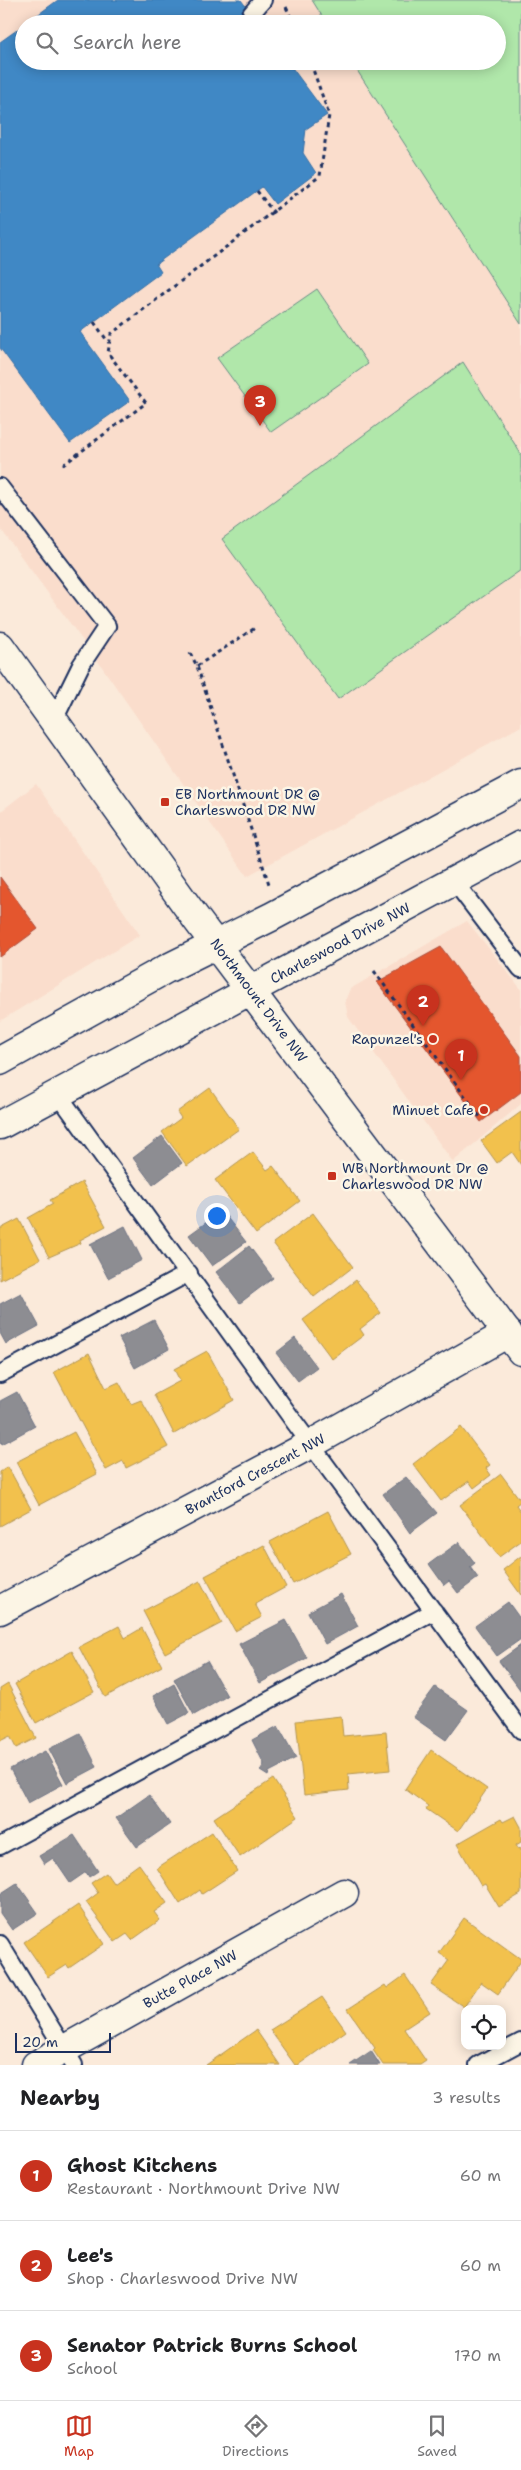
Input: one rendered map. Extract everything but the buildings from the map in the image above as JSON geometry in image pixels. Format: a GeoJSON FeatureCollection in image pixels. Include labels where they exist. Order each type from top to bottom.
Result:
{"type":"FeatureCollection","features":[{"type":"Feature","properties":{"kind":"street","name":"Northmount Drive NW"},"geometry":{"type":"LineString","coordinates":[[0,646],[217,945],[514,1342]]}},
{"type":"Feature","properties":{"kind":"street"},"geometry":{"type":"LineString","coordinates":[[0,1061],[166,969],[217,945],[521,784]]}},
{"type":"Feature","properties":{"kind":"street","name":"Charleswood Drive NW"},"geometry":{"type":"LineString","coordinates":[[0,1125],[521,845]]}},
{"type":"Feature","properties":{"kind":"street","name":"Brantford Crescent NW"},"geometry":{"type":"LineString","coordinates":[[0,1610],[311,1444],[514,1342]]}},
{"type":"Feature","properties":{"kind":"street","name":"Butte Place NW"},"geometry":{"type":"LineString","coordinates":[[36,2065],[69,2058],[344,1893]]}},
{"type":"Feature","properties":{"kind":"lane"},"geometry":{"type":"LineString","coordinates":[[251,14],[263,0]]}},
{"type":"Feature","properties":{"kind":"lane"},"geometry":{"type":"LineString","coordinates":[[0,487],[106,626],[81,664],[54,720]]}},
{"type":"Feature","properties":{"kind":"lane"},"geometry":{"type":"LineString","coordinates":[[454,881],[521,969]]}},
{"type":"Feature","properties":{"kind":"lane"},"geometry":{"type":"LineString","coordinates":[[58,1094],[521,1730]]}},
{"type":"Feature","properties":{"kind":"lane"},"geometry":{"type":"LineString","coordinates":[[0,1374],[189,1273]]}},
{"type":"Feature","properties":{"kind":"lane"},"geometry":{"type":"LineString","coordinates":[[0,1846],[434,1611]]}},
{"type":"Feature","properties":{"kind":"lane"},"geometry":{"type":"LineString","coordinates":[[0,1944],[52,2027],[69,2058]]}},
{"type":"Feature","properties":{"kind":"lane"},"geometry":{"type":"LineString","coordinates":[[478,2065],[521,2042]]}},
{"type":"Feature","properties":{"kind":"path"},"geometry":{"type":"LineString","coordinates":[[283,0],[290,15]]}},
{"type":"Feature","properties":{"kind":"path"},"geometry":{"type":"LineString","coordinates":[[63,465],[146,403],[108,353],[112,334],[274,213],[320,176],[329,115],[313,70]]}},
{"type":"Feature","properties":{"kind":"path"},"geometry":{"type":"LineString","coordinates":[[257,191],[274,213]]}},
{"type":"Feature","properties":{"kind":"path"},"geometry":{"type":"LineString","coordinates":[[94,322],[110,343]]}},
{"type":"Feature","properties":{"kind":"path"},"geometry":{"type":"LineString","coordinates":[[197,666],[255,628]]}},
{"type":"Feature","properties":{"kind":"path"},"geometry":{"type":"LineString","coordinates":[[190,653],[197,666],[270,884]]}},
{"type":"Feature","properties":{"kind":"path"},"geometry":{"type":"LineString","coordinates":[[374,971],[480,1118]]}},
{"type":"Feature","properties":{"kind":"shaded area"},"geometry":{"type":"Polygon","coordinates":[[[0,0],[312,0],[321,15],[15,15],[15,70],[357,70],[521,324],[521,726],[247,876],[100,664],[0,528],[0,0]]]}},
{"type":"Feature","properties":{"kind":"shaded area"},"geometry":{"type":"Polygon","coordinates":[[[36,784],[140,935],[0,1021],[0,812],[36,784]]]}},
{"type":"Feature","properties":{"kind":"shaded area"},"geometry":{"type":"Polygon","coordinates":[[[467,921],[521,989],[521,1104],[453,1162],[348,1017],[345,1001],[350,989],[467,921]]]}},
{"type":"Feature","properties":{"kind":"green space"},"geometry":{"type":"Polygon","coordinates":[[[312,0],[521,0],[521,324],[357,70],[506,70],[506,15],[321,15],[312,0]]]}},
{"type":"Feature","properties":{"kind":"green space"},"geometry":{"type":"Polygon","coordinates":[[[317,289],[368,364],[271,432],[217,358],[317,289]]]}},
{"type":"Feature","properties":{"kind":"green space"},"geometry":{"type":"Polygon","coordinates":[[[463,362],[521,454],[521,570],[338,699],[222,539],[463,362]]]}},
{"type":"Feature","properties":{"kind":"place","name":"Senator Patrick Burns School"},"geometry":{"type":"Point","coordinates":[260,426]}},
{"type":"Feature","properties":{"kind":"place","name":"EB Northmount DR @ Charleswood DR NW"},"geometry":{"type":"Point","coordinates":[165,802]}},
{"type":"Feature","properties":{"kind":"place","name":"Lee's"},"geometry":{"type":"Point","coordinates":[423,1026]}},
{"type":"Feature","properties":{"kind":"place","name":"Rapunzel's"},"geometry":{"type":"Point","coordinates":[433,1039]}},
{"type":"Feature","properties":{"kind":"place","name":"Ghost Kitchens"},"geometry":{"type":"Point","coordinates":[461,1080]}},
{"type":"Feature","properties":{"kind":"place","name":"Minuet Cafe"},"geometry":{"type":"Point","coordinates":[484,1110]}},
{"type":"Feature","properties":{"kind":"place","name":"WB Northmount Dr @ Charleswood DR NW"},"geometry":{"type":"Point","coordinates":[332,1176]}}]}
